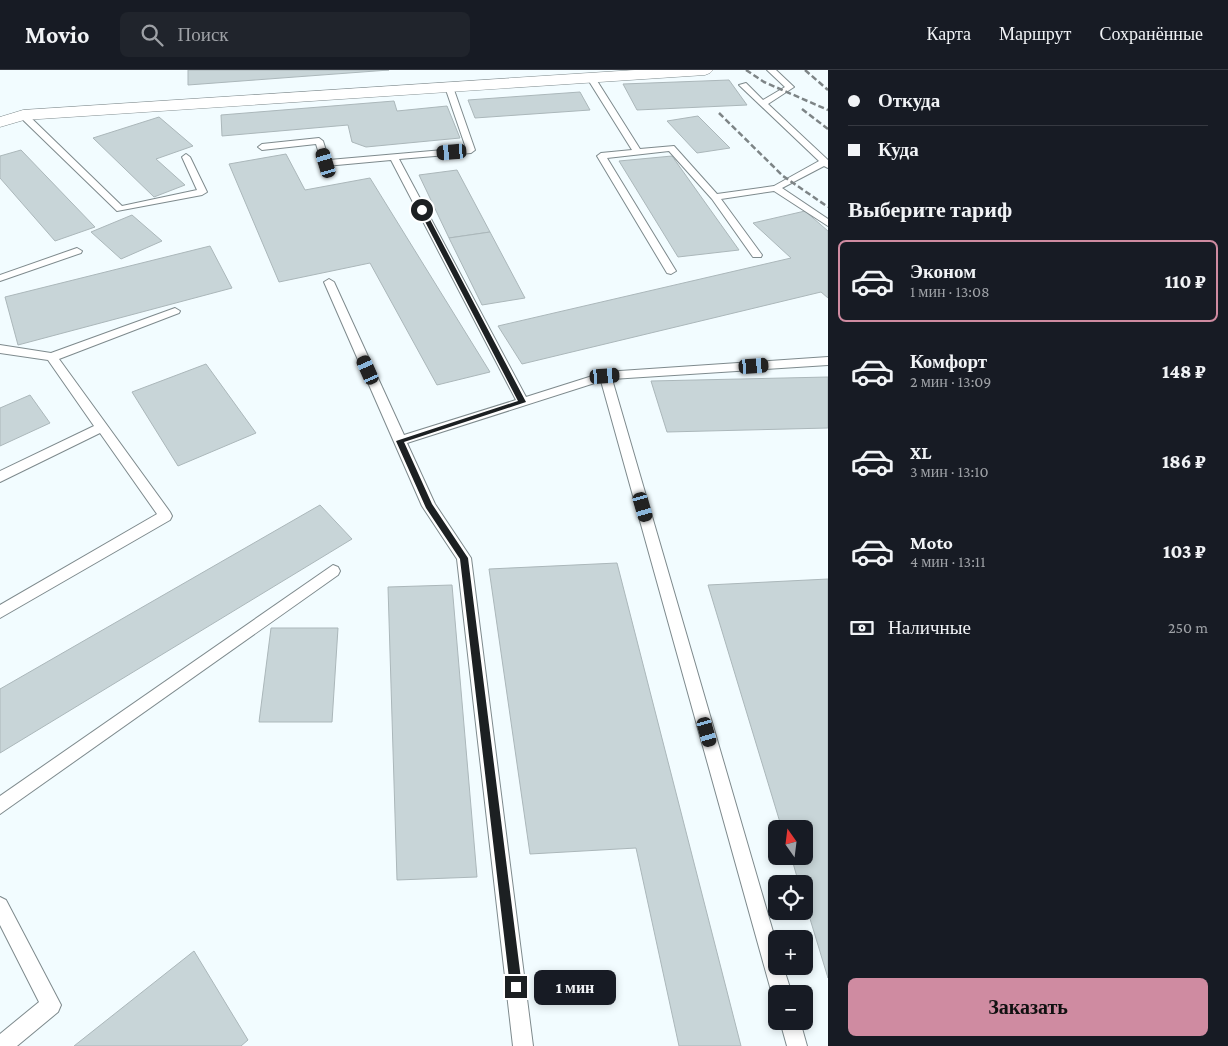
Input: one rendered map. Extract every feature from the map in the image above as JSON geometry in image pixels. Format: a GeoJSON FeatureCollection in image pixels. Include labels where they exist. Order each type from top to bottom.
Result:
{"type":"FeatureCollection","features":[{"type":"Feature","properties":{"kind":"street"},"geometry":{"type":"LineString","coordinates":[[0,122],[23,115],[705,70]]}},
{"type":"Feature","properties":{"kind":"lane"},"geometry":{"type":"LineString","coordinates":[[762,104],[790,87],[771,70]]}},
{"type":"Feature","properties":{"kind":"lane"},"geometry":{"type":"LineString","coordinates":[[591,78],[638,152]]}},
{"type":"Feature","properties":{"kind":"lane"},"geometry":{"type":"LineString","coordinates":[[715,197],[776,188],[826,164],[743,85]]}},
{"type":"Feature","properties":{"kind":"lane"},"geometry":{"type":"LineString","coordinates":[[262,147],[319,141],[326,163],[471,150],[449,87]]}},
{"type":"Feature","properties":{"kind":"lane"},"geometry":{"type":"LineString","coordinates":[[23,115],[120,209],[202,192],[186,157]]}},
{"type":"Feature","properties":{"kind":"lane"},"geometry":{"type":"LineString","coordinates":[[671,270],[601,156],[671,148],[715,197],[757,255]]}},
{"type":"Feature","properties":{"kind":"lane"},"geometry":{"type":"LineString","coordinates":[[394,157],[522,402]]}},
{"type":"Feature","properties":{"kind":"lane"},"geometry":{"type":"LineString","coordinates":[[776,188],[828,223]]}},
{"type":"Feature","properties":{"kind":"lane"},"geometry":{"type":"LineString","coordinates":[[0,278],[77,251]]}},
{"type":"Feature","properties":{"kind":"lane"},"geometry":{"type":"LineString","coordinates":[[329,282],[429,506],[464,558],[523,1046]]}},
{"type":"Feature","properties":{"kind":"lane"},"geometry":{"type":"LineString","coordinates":[[0,348],[52,357],[176,311]]}},
{"type":"Feature","properties":{"kind":"lane"},"geometry":{"type":"LineString","coordinates":[[0,612],[165,516],[52,357]]}},
{"type":"Feature","properties":{"kind":"lane"},"geometry":{"type":"LineString","coordinates":[[400,441],[605,376],[828,360]]}},
{"type":"Feature","properties":{"kind":"lane"},"geometry":{"type":"LineString","coordinates":[[605,376],[779,985]]}},
{"type":"Feature","properties":{"kind":"lane"},"geometry":{"type":"LineString","coordinates":[[0,477],[102,427]]}},
{"type":"Feature","properties":{"kind":"lane"},"geometry":{"type":"LineString","coordinates":[[0,806],[333,571]]}},
{"type":"Feature","properties":{"kind":"lane"},"geometry":{"type":"LineString","coordinates":[[0,906],[51,1005],[1,1046]]}},
{"type":"Feature","properties":{"kind":"lane"},"geometry":{"type":"LineString","coordinates":[[793,1030],[797,1046]]}},
{"type":"Feature","properties":{"kind":"building"},"geometry":{"type":"Polygon","coordinates":[[[188,70],[389,70],[188,85],[188,70]]]}},
{"type":"Feature","properties":{"kind":"building"},"geometry":{"type":"Polygon","coordinates":[[[729,80],[747,105],[637,110],[623,84],[729,80]]]}},
{"type":"Feature","properties":{"kind":"building"},"geometry":{"type":"Polygon","coordinates":[[[580,92],[590,110],[475,118],[468,100],[580,92]]]}},
{"type":"Feature","properties":{"kind":"building"},"geometry":{"type":"Polygon","coordinates":[[[394,101],[397,111],[447,106],[460,138],[366,147],[352,142],[348,125],[222,136],[221,115],[394,101]]]}},
{"type":"Feature","properties":{"kind":"building"},"geometry":{"type":"Polygon","coordinates":[[[698,116],[730,148],[697,153],[667,121],[698,116]]]}},
{"type":"Feature","properties":{"kind":"building"},"geometry":{"type":"Polygon","coordinates":[[[159,117],[193,146],[156,159],[185,185],[154,197],[93,138],[159,117]]]}},
{"type":"Feature","properties":{"kind":"building"},"geometry":{"type":"Polygon","coordinates":[[[21,150],[95,227],[55,241],[0,178],[0,156],[21,150]]]}},
{"type":"Feature","properties":{"kind":"building"},"geometry":{"type":"Polygon","coordinates":[[[286,154],[305,190],[370,178],[490,372],[437,385],[370,263],[279,282],[229,164],[286,154]]]}},
{"type":"Feature","properties":{"kind":"building"},"geometry":{"type":"Polygon","coordinates":[[[672,156],[739,250],[678,257],[619,161],[672,156]]]}},
{"type":"Feature","properties":{"kind":"building"},"geometry":{"type":"Polygon","coordinates":[[[457,170],[490,232],[449,238],[419,175],[457,170]]]}},
{"type":"Feature","properties":{"kind":"building"},"geometry":{"type":"Polygon","coordinates":[[[805,211],[828,231],[828,298],[821,292],[522,364],[498,326],[791,258],[753,223],[805,211]]]}},
{"type":"Feature","properties":{"kind":"building"},"geometry":{"type":"Polygon","coordinates":[[[132,215],[162,241],[121,259],[91,232],[132,215]]]}},
{"type":"Feature","properties":{"kind":"building"},"geometry":{"type":"Polygon","coordinates":[[[490,232],[525,298],[482,305],[449,238],[490,232]]]}},
{"type":"Feature","properties":{"kind":"building"},"geometry":{"type":"Polygon","coordinates":[[[210,246],[232,288],[18,345],[5,297],[210,246]]]}},
{"type":"Feature","properties":{"kind":"building"},"geometry":{"type":"Polygon","coordinates":[[[206,364],[256,433],[178,466],[132,392],[206,364]]]}},
{"type":"Feature","properties":{"kind":"building"},"geometry":{"type":"Polygon","coordinates":[[[828,377],[828,428],[667,432],[651,381],[828,377]]]}},
{"type":"Feature","properties":{"kind":"building"},"geometry":{"type":"Polygon","coordinates":[[[30,395],[50,423],[0,446],[0,408],[30,395]]]}},
{"type":"Feature","properties":{"kind":"building"},"geometry":{"type":"Polygon","coordinates":[[[320,505],[352,539],[0,753],[0,689],[320,505]]]}},
{"type":"Feature","properties":{"kind":"building"},"geometry":{"type":"Polygon","coordinates":[[[617,563],[741,1046],[679,1046],[636,848],[530,854],[489,569],[617,563]]]}},
{"type":"Feature","properties":{"kind":"building"},"geometry":{"type":"Polygon","coordinates":[[[828,579],[828,978],[810,920],[813,920],[813,875],[796,875],[794,865],[813,865],[813,820],[779,820],[708,585],[828,579]]]}},
{"type":"Feature","properties":{"kind":"building"},"geometry":{"type":"Polygon","coordinates":[[[452,585],[477,877],[397,880],[388,587],[452,585]]]}},
{"type":"Feature","properties":{"kind":"building"},"geometry":{"type":"Polygon","coordinates":[[[271,628],[338,628],[332,722],[259,722],[271,628]]]}},
{"type":"Feature","properties":{"kind":"building"},"geometry":{"type":"Polygon","coordinates":[[[194,951],[248,1040],[241,1046],[74,1046],[194,951]]]}},
{"type":"Feature","properties":{"kind":"railway"},"geometry":{"type":"LineString","coordinates":[[746,70],[764,82],[828,110]]}},
{"type":"Feature","properties":{"kind":"railway"},"geometry":{"type":"LineString","coordinates":[[805,70],[828,90]]}},
{"type":"Feature","properties":{"kind":"railway"},"geometry":{"type":"LineString","coordinates":[[802,109],[828,129]]}},
{"type":"Feature","properties":{"kind":"railway"},"geometry":{"type":"LineString","coordinates":[[719,113],[783,176],[828,207]]}},
{"type":"Feature","properties":{"kind":"route"},"geometry":{"type":"LineString","coordinates":[[422,210],[522,402],[400,441],[429,506],[464,558],[516,987]]}}]}
